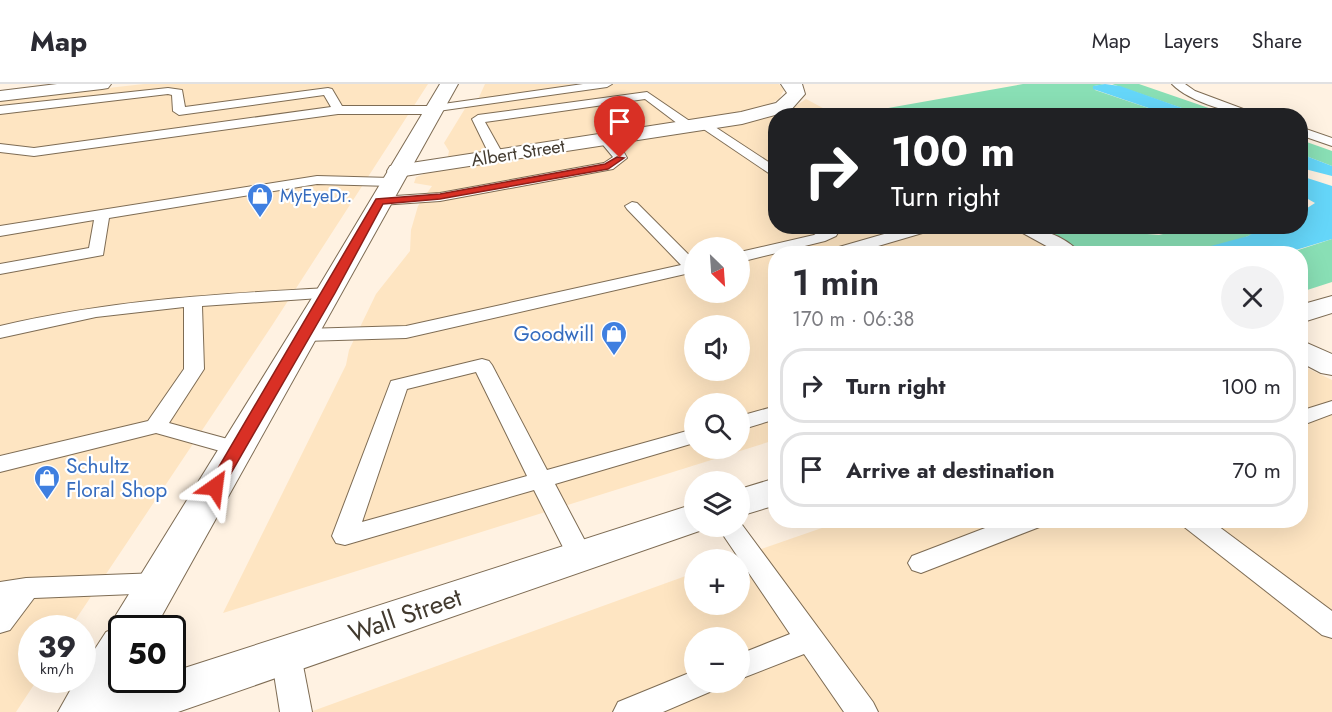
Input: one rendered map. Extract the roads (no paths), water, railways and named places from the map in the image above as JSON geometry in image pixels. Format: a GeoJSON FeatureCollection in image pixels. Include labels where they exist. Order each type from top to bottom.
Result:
{"type":"FeatureCollection","features":[{"type":"Feature","properties":{"kind":"street"},"geometry":{"type":"LineString","coordinates":[[0,96],[102,84]]}},
{"type":"Feature","properties":{"kind":"street","name":"Albert Street"},"geometry":{"type":"LineString","coordinates":[[779,108],[783,107],[796,94],[795,87],[790,84]]}},
{"type":"Feature","properties":{"kind":"street"},"geometry":{"type":"LineString","coordinates":[[140,615],[444,94]]}},
{"type":"Feature","properties":{"kind":"street","name":"Albert Street"},"geometry":{"type":"LineString","coordinates":[[390,185],[497,156],[698,126],[768,110]]}},
{"type":"Feature","properties":{"kind":"street"},"geometry":{"type":"LineString","coordinates":[[1308,312],[1332,304]]}},
{"type":"Feature","properties":{"kind":"street"},"geometry":{"type":"LineString","coordinates":[[1308,353],[1332,366]]}},
{"type":"Feature","properties":{"kind":"street"},"geometry":{"type":"LineString","coordinates":[[750,500],[768,494]]}},
{"type":"Feature","properties":{"kind":"street","name":"Wall Street"},"geometry":{"type":"LineString","coordinates":[[116,712],[684,521]]}},
{"type":"Feature","properties":{"kind":"street"},"geometry":{"type":"LineString","coordinates":[[82,712],[108,668]]}},
{"type":"Feature","properties":{"kind":"lane"},"geometry":{"type":"LineString","coordinates":[[0,148],[34,152],[444,94],[607,84]]}},
{"type":"Feature","properties":{"kind":"lane"},"geometry":{"type":"LineString","coordinates":[[1177,84],[1191,93],[1233,108]]}},
{"type":"Feature","properties":{"kind":"lane"},"geometry":{"type":"LineString","coordinates":[[0,110],[168,91],[178,93],[179,132]]}},
{"type":"Feature","properties":{"kind":"lane"},"geometry":{"type":"LineString","coordinates":[[180,111],[328,91],[338,110]]}},
{"type":"Feature","properties":{"kind":"lane"},"geometry":{"type":"LineString","coordinates":[[497,156],[478,119],[647,95],[768,169]]}},
{"type":"Feature","properties":{"kind":"lane"},"geometry":{"type":"LineString","coordinates":[[1308,134],[1332,142]]}},
{"type":"Feature","properties":{"kind":"lane"},"geometry":{"type":"LineString","coordinates":[[0,231],[317,180],[390,185],[440,197],[608,166],[620,158],[605,140]]}},
{"type":"Feature","properties":{"kind":"lane"},"geometry":{"type":"LineString","coordinates":[[632,206],[684,258]]}},
{"type":"Feature","properties":{"kind":"lane"},"geometry":{"type":"LineString","coordinates":[[0,268],[97,252],[102,215]]}},
{"type":"Feature","properties":{"kind":"lane"},"geometry":{"type":"LineString","coordinates":[[784,246],[828,234]]}},
{"type":"Feature","properties":{"kind":"lane"},"geometry":{"type":"LineString","coordinates":[[858,246],[899,234]]}},
{"type":"Feature","properties":{"kind":"lane"},"geometry":{"type":"LineString","coordinates":[[1036,234],[1060,246]]}},
{"type":"Feature","properties":{"kind":"lane"},"geometry":{"type":"LineString","coordinates":[[750,254],[768,250]]}},
{"type":"Feature","properties":{"kind":"lane"},"geometry":{"type":"LineString","coordinates":[[304,335],[406,332],[684,269]]}},
{"type":"Feature","properties":{"kind":"lane"},"geometry":{"type":"LineString","coordinates":[[0,332],[55,318],[142,304],[329,293]]}},
{"type":"Feature","properties":{"kind":"lane"},"geometry":{"type":"LineString","coordinates":[[156,426],[194,369],[193,301]]}},
{"type":"Feature","properties":{"kind":"lane"},"geometry":{"type":"LineString","coordinates":[[580,556],[542,480],[482,365],[398,385],[345,536],[542,480],[684,439]]}},
{"type":"Feature","properties":{"kind":"lane"},"geometry":{"type":"LineString","coordinates":[[1308,416],[1332,407]]}},
{"type":"Feature","properties":{"kind":"lane"},"geometry":{"type":"LineString","coordinates":[[750,420],[768,414]]}},
{"type":"Feature","properties":{"kind":"lane"},"geometry":{"type":"LineString","coordinates":[[0,464],[156,426],[238,449]]}},
{"type":"Feature","properties":{"kind":"lane"},"geometry":{"type":"LineString","coordinates":[[921,563],[1013,528]]}},
{"type":"Feature","properties":{"kind":"lane"},"geometry":{"type":"LineString","coordinates":[[1202,528],[1332,627]]}},
{"type":"Feature","properties":{"kind":"lane"},"geometry":{"type":"LineString","coordinates":[[737,537],[862,712]]}},
{"type":"Feature","properties":{"kind":"lane"},"geometry":{"type":"LineString","coordinates":[[0,622],[13,591],[159,583]]}},
{"type":"Feature","properties":{"kind":"lane"},"geometry":{"type":"LineString","coordinates":[[750,663],[809,639]]}},
{"type":"Feature","properties":{"kind":"lane"},"geometry":{"type":"LineString","coordinates":[[286,655],[296,712]]}},
{"type":"Feature","properties":{"kind":"lane"},"geometry":{"type":"LineString","coordinates":[[629,712],[668,705],[685,693]]}},
{"type":"Feature","properties":{"kind":"water"},"geometry":{"type":"Polygon","coordinates":[[[1105,84],[1120,86],[1182,108],[1149,108],[1093,89],[1093,86],[1105,84]]]}},
{"type":"Feature","properties":{"kind":"water"},"geometry":{"type":"Polygon","coordinates":[[[1308,157],[1332,166],[1332,176],[1308,170],[1308,157]]]}},
{"type":"Feature","properties":{"kind":"water"},"geometry":{"type":"Polygon","coordinates":[[[1308,178],[1332,186],[1332,239],[1308,246],[1211,246],[1251,234],[1308,234],[1308,208],[1315,203],[1308,199],[1308,178]]]}},
{"type":"Feature","properties":{"kind":"place","name":"MyEyeDr."},"geometry":{"type":"Point","coordinates":[260,219]}},
{"type":"Feature","properties":{"kind":"place","name":"Goodwill"},"geometry":{"type":"Point","coordinates":[614,357]}},
{"type":"Feature","properties":{"kind":"place","name":"Schultz Floral Shop"},"geometry":{"type":"Point","coordinates":[47,501]}}]}
